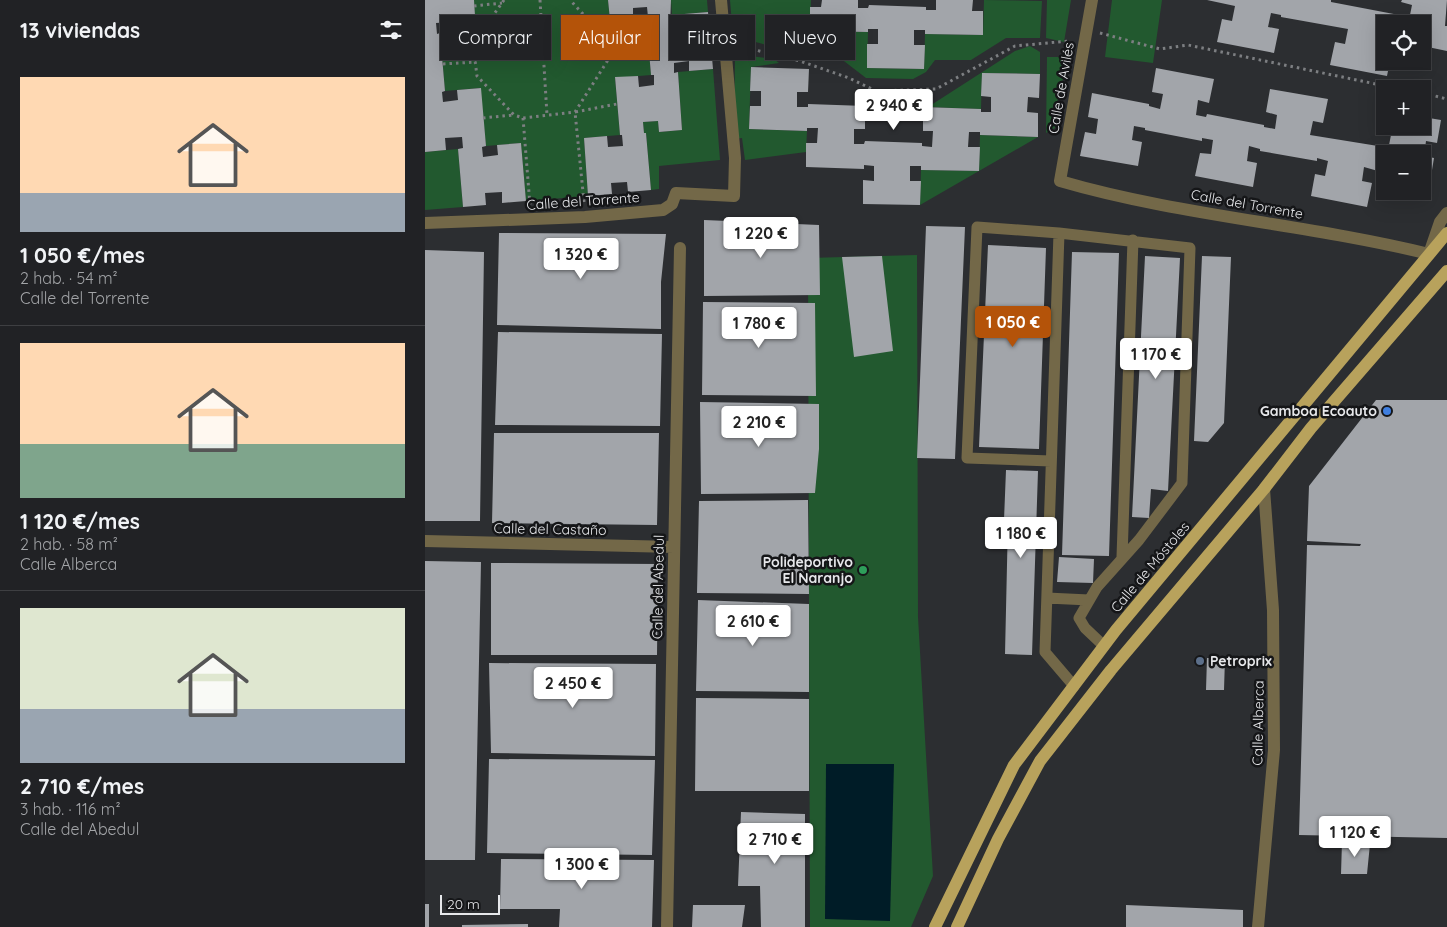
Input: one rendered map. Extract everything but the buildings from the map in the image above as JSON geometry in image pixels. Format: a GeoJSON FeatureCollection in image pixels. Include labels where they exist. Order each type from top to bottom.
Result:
{"type":"FeatureCollection","features":[{"type":"Feature","properties":{"kind":"main road","name":"Calle de Móstoles"},"geometry":{"type":"LineString","coordinates":[[935,927],[1013,765],[1105,646],[1447,233]]}},
{"type":"Feature","properties":{"kind":"main road"},"geometry":{"type":"LineString","coordinates":[[957,927],[998,839],[1040,761],[1111,670],[1264,489],[1311,428],[1447,272]]}},
{"type":"Feature","properties":{"kind":"street"},"geometry":{"type":"LineString","coordinates":[[721,0],[722,15]]}},
{"type":"Feature","properties":{"kind":"street","name":"Calle de Avilés"},"geometry":{"type":"LineString","coordinates":[[1060,180],[1093,0]]}},
{"type":"Feature","properties":{"kind":"street","name":"Calle del Torrente"},"geometry":{"type":"LineString","coordinates":[[425,223],[585,218],[663,210],[672,204],[676,193],[734,196],[735,158],[726,60]]}},
{"type":"Feature","properties":{"kind":"street","name":"Calle del Torrente"},"geometry":{"type":"LineString","coordinates":[[1060,180],[1109,195],[1372,240],[1429,254]]}},
{"type":"Feature","properties":{"kind":"street","name":"Calle de Móstoles"},"geometry":{"type":"LineString","coordinates":[[1429,254],[1440,222],[1447,213]]}},
{"type":"Feature","properties":{"kind":"street","name":"Calle del Abedul"},"geometry":{"type":"LineString","coordinates":[[667,927],[680,248]]}},
{"type":"Feature","properties":{"kind":"street","name":"Calle Alberca"},"geometry":{"type":"LineString","coordinates":[[1258,927],[1274,750],[1273,610],[1264,489]]}},
{"type":"Feature","properties":{"kind":"street","name":"Calle del Castaño"},"geometry":{"type":"LineString","coordinates":[[425,541],[674,547]]}},
{"type":"Feature","properties":{"kind":"lane"},"geometry":{"type":"LineString","coordinates":[[1051,461],[967,458],[977,227],[1133,240],[1190,248],[1182,483],[1139,540],[1097,587],[1079,618],[1085,628],[1105,646]]}},
{"type":"Feature","properties":{"kind":"lane"},"geometry":{"type":"LineString","coordinates":[[1059,233],[1045,652],[1074,686]]}},
{"type":"Feature","properties":{"kind":"lane"},"geometry":{"type":"LineString","coordinates":[[1122,557],[1133,240]]}},
{"type":"Feature","properties":{"kind":"lane"},"geometry":{"type":"LineString","coordinates":[[1047,598],[1089,600]]}},
{"type":"Feature","properties":{"kind":"path"},"geometry":{"type":"LineString","coordinates":[[540,0],[547,115]]}},
{"type":"Feature","properties":{"kind":"path"},"geometry":{"type":"LineString","coordinates":[[570,0],[584,15]]}},
{"type":"Feature","properties":{"kind":"path"},"geometry":{"type":"LineString","coordinates":[[474,6],[503,1]]}},
{"type":"Feature","properties":{"kind":"path"},"geometry":{"type":"LineString","coordinates":[[503,1],[473,44],[477,76],[514,115]]}},
{"type":"Feature","properties":{"kind":"path"},"geometry":{"type":"LineString","coordinates":[[755,51],[799,61],[849,78],[876,91],[936,89],[1015,46],[1086,35],[1160,49],[1188,44],[1376,84]]}},
{"type":"Feature","properties":{"kind":"path"},"geometry":{"type":"LineString","coordinates":[[585,218],[575,112],[608,60]]}},
{"type":"Feature","properties":{"kind":"path"},"geometry":{"type":"LineString","coordinates":[[443,64],[476,62]]}},
{"type":"Feature","properties":{"kind":"path"},"geometry":{"type":"LineString","coordinates":[[1431,95],[1447,98]]}},
{"type":"Feature","properties":{"kind":"path"},"geometry":{"type":"LineString","coordinates":[[483,118],[514,115],[523,118],[575,112],[617,104]]}},
{"type":"Feature","properties":{"kind":"path"},"geometry":{"type":"LineString","coordinates":[[523,118],[531,220]]}},
{"type":"Feature","properties":{"kind":"green space"},"geometry":{"type":"Polygon","coordinates":[[[474,0],[608,0],[610,15],[561,15],[561,60],[650,60],[651,75],[615,78],[620,135],[584,138],[588,196],[526,201],[521,143],[486,146],[480,88],[445,91],[442,60],[551,60],[551,15],[474,15],[474,0]]]}},
{"type":"Feature","properties":{"kind":"green space"},"geometry":{"type":"Polygon","coordinates":[[[671,0],[707,0],[708,12],[672,15],[671,0]]]}},
{"type":"Feature","properties":{"kind":"green space"},"geometry":{"type":"Polygon","coordinates":[[[730,0],[811,0],[811,15],[765,15],[765,45],[755,42],[755,15],[731,15],[730,0]]]}},
{"type":"Feature","properties":{"kind":"green space"},"geometry":{"type":"Polygon","coordinates":[[[984,0],[1042,1],[1040,38],[1006,38],[971,60],[935,60],[926,72],[913,79],[866,78],[843,60],[855,60],[855,32],[868,32],[867,68],[924,69],[925,34],[983,35],[984,0]]]}},
{"type":"Feature","properties":{"kind":"green space"},"geometry":{"type":"Polygon","coordinates":[[[1047,0],[1071,0],[1064,42],[1046,38],[1047,0]]]}},
{"type":"Feature","properties":{"kind":"green space"},"geometry":{"type":"Polygon","coordinates":[[[1112,0],[1162,0],[1153,63],[1105,57],[1112,0]]]}},
{"type":"Feature","properties":{"kind":"green space"},"geometry":{"type":"Polygon","coordinates":[[[1030,46],[1040,52],[1040,74],[982,73],[981,109],[928,107],[1015,51],[1030,46]]]}},
{"type":"Feature","properties":{"kind":"green space"},"geometry":{"type":"Polygon","coordinates":[[[755,57],[765,58],[765,60],[775,60],[779,63],[751,67],[749,129],[807,131],[806,152],[745,160],[742,138],[734,139],[735,60],[755,60],[755,57]]]}},
{"type":"Feature","properties":{"kind":"green space"},"geometry":{"type":"Polygon","coordinates":[[[1047,57],[1068,57],[1057,104],[1055,128],[1046,133],[1047,57]]]}},
{"type":"Feature","properties":{"kind":"green space"},"geometry":{"type":"Polygon","coordinates":[[[713,69],[720,160],[659,166],[659,189],[651,190],[646,133],[644,133],[643,122],[658,121],[659,132],[682,130],[678,72],[713,69]]]}},
{"type":"Feature","properties":{"kind":"green space"},"geometry":{"type":"Polygon","coordinates":[[[980,135],[1038,137],[979,171],[980,135]]]}},
{"type":"Feature","properties":{"kind":"green space"},"geometry":{"type":"Polygon","coordinates":[[[458,149],[463,207],[425,210],[425,152],[458,149]]]}},
{"type":"Feature","properties":{"kind":"green space"},"geometry":{"type":"Polygon","coordinates":[[[921,170],[979,171],[920,205],[921,170]]]}},
{"type":"Feature","properties":{"kind":"green space","name":"Polideportivo El Naranjo"},"geometry":{"type":"Polygon","coordinates":[[[917,255],[918,617],[933,876],[911,927],[810,927],[808,258],[917,255]]]}},
{"type":"Feature","properties":{"kind":"water"},"geometry":{"type":"Polygon","coordinates":[[[826,764],[894,764],[890,921],[825,919],[826,764]]]}},
{"type":"Feature","properties":{"kind":"place","name":"Gamboa Ecoauto"},"geometry":{"type":"Point","coordinates":[1387,411]}},
{"type":"Feature","properties":{"kind":"place","name":"Polideportivo El Naranjo"},"geometry":{"type":"Point","coordinates":[863,570]}},
{"type":"Feature","properties":{"kind":"place","name":"Petroprix"},"geometry":{"type":"Point","coordinates":[1200,661]}}]}
